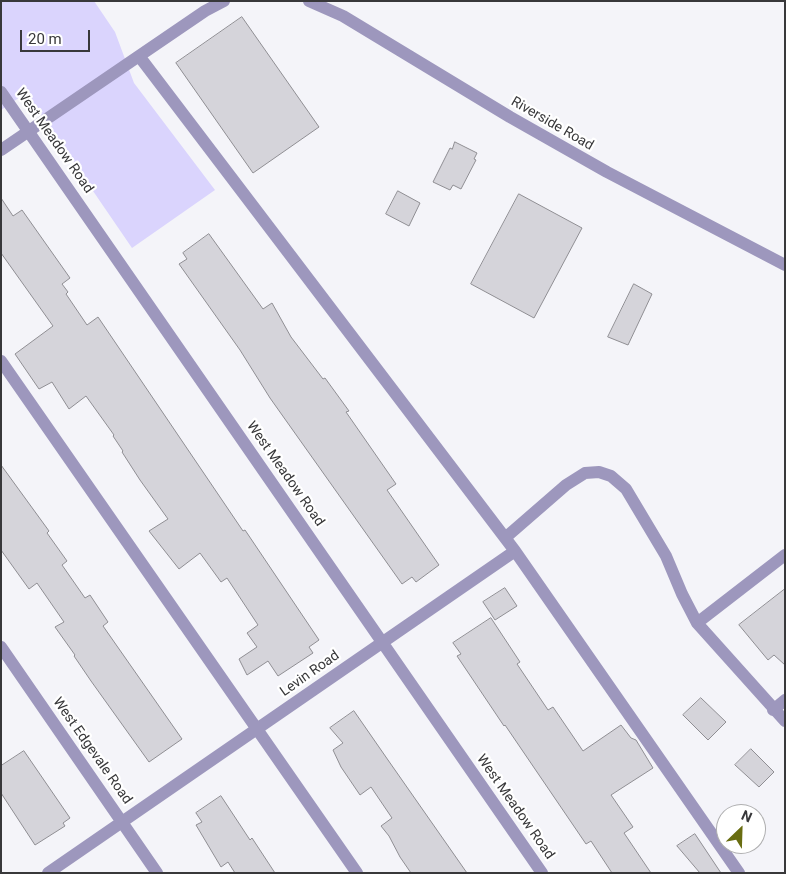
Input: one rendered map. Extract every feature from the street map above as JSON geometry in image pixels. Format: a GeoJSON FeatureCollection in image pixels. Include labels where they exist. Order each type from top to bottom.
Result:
{"type":"FeatureCollection","features":[{"type":"Feature","properties":{"kind":"street"},"geometry":{"type":"LineString","coordinates":[[1,150],[205,11],[224,1]]}},
{"type":"Feature","properties":{"kind":"street","name":"Riverside Road"},"geometry":{"type":"LineString","coordinates":[[309,1],[342,16],[510,117],[607,172],[785,265]]}},
{"type":"Feature","properties":{"kind":"street"},"geometry":{"type":"LineString","coordinates":[[138,56],[515,551],[738,873]]}},
{"type":"Feature","properties":{"kind":"street","name":"West Meadow Road"},"geometry":{"type":"LineString","coordinates":[[1,92],[542,873]]}},
{"type":"Feature","properties":{"kind":"street"},"geometry":{"type":"LineString","coordinates":[[1,361],[357,873]]}},
{"type":"Feature","properties":{"kind":"street"},"geometry":{"type":"LineString","coordinates":[[505,538],[566,485],[585,473],[599,472],[611,476],[626,489],[666,556],[697,623],[785,721]]}},
{"type":"Feature","properties":{"kind":"street","name":"Levin Road"},"geometry":{"type":"LineString","coordinates":[[48,873],[515,551]]}},
{"type":"Feature","properties":{"kind":"street"},"geometry":{"type":"LineString","coordinates":[[697,623],[785,555]]}},
{"type":"Feature","properties":{"kind":"street","name":"West Edgevale Road"},"geometry":{"type":"LineString","coordinates":[[1,647],[157,873]]}},
{"type":"Feature","properties":{"kind":"street"},"geometry":{"type":"LineString","coordinates":[[774,710],[785,700]]}},
{"type":"Feature","properties":{"kind":"shaded area"},"geometry":{"type":"Polygon","coordinates":[[[1,1],[94,1],[115,32],[134,83],[215,190],[132,248],[26,93],[1,110],[1,1]]]}},
{"type":"Feature","properties":{"kind":"building"},"geometry":{"type":"Polygon","coordinates":[[[242,17],[319,127],[253,173],[176,63],[242,17]]]}},
{"type":"Feature","properties":{"kind":"building"},"geometry":{"type":"Polygon","coordinates":[[[455,142],[477,153],[474,159],[476,160],[461,189],[453,185],[450,190],[433,182],[455,142]]]}},
{"type":"Feature","properties":{"kind":"building"},"geometry":{"type":"Polygon","coordinates":[[[398,191],[420,203],[409,226],[386,214],[398,191]]]}},
{"type":"Feature","properties":{"kind":"building"},"geometry":{"type":"Polygon","coordinates":[[[519,194],[582,228],[534,318],[471,284],[519,194]]]}},
{"type":"Feature","properties":{"kind":"building"},"geometry":{"type":"Polygon","coordinates":[[[1,198],[13,216],[22,210],[70,278],[62,284],[68,292],[66,294],[87,325],[98,317],[319,640],[309,647],[313,653],[278,676],[268,661],[247,675],[239,659],[257,647],[247,633],[258,625],[227,578],[221,582],[200,553],[179,569],[149,531],[168,519],[122,452],[114,435],[86,396],[69,409],[52,382],[39,389],[15,354],[53,326],[1,253],[1,198]]]}},
{"type":"Feature","properties":{"kind":"building"},"geometry":{"type":"Polygon","coordinates":[[[209,234],[263,309],[272,303],[291,337],[349,411],[346,412],[396,484],[387,490],[439,565],[416,582],[412,577],[402,584],[270,398],[240,350],[179,264],[187,259],[183,253],[209,234]]]}},
{"type":"Feature","properties":{"kind":"building"},"geometry":{"type":"Polygon","coordinates":[[[634,284],[652,294],[628,345],[608,337],[634,284]]]}},
{"type":"Feature","properties":{"kind":"building"},"geometry":{"type":"Polygon","coordinates":[[[1,465],[49,531],[47,533],[67,561],[62,565],[85,598],[90,595],[108,622],[103,626],[182,739],[149,762],[55,627],[64,622],[37,583],[29,589],[1,550],[1,465]]]}},
{"type":"Feature","properties":{"kind":"building"},"geometry":{"type":"Polygon","coordinates":[[[505,588],[517,606],[495,620],[483,602],[505,588]]]}},
{"type":"Feature","properties":{"kind":"building"},"geometry":{"type":"Polygon","coordinates":[[[785,589],[785,665],[774,655],[768,660],[739,625],[785,589]]]}},
{"type":"Feature","properties":{"kind":"building"},"geometry":{"type":"Polygon","coordinates":[[[491,618],[520,662],[517,664],[548,710],[553,707],[583,751],[621,725],[631,738],[636,740],[653,768],[611,795],[633,827],[624,833],[651,873],[612,873],[591,841],[586,844],[457,656],[461,654],[453,643],[491,618]]]}},
{"type":"Feature","properties":{"kind":"building"},"geometry":{"type":"Polygon","coordinates":[[[701,698],[726,722],[708,740],[683,715],[701,698]]]}},
{"type":"Feature","properties":{"kind":"building"},"geometry":{"type":"Polygon","coordinates":[[[354,711],[467,873],[411,873],[381,826],[392,818],[371,787],[360,795],[341,767],[333,750],[343,743],[330,728],[354,711]]]}},
{"type":"Feature","properties":{"kind":"building"},"geometry":{"type":"Polygon","coordinates":[[[751,749],[774,772],[759,787],[735,765],[751,749]]]}},
{"type":"Feature","properties":{"kind":"building"},"geometry":{"type":"Polygon","coordinates":[[[24,751],[70,818],[63,823],[65,826],[35,845],[1,793],[1,766],[24,751]]]}},
{"type":"Feature","properties":{"kind":"building"},"geometry":{"type":"Polygon","coordinates":[[[221,796],[250,840],[252,838],[275,873],[235,873],[228,862],[221,867],[196,825],[202,822],[196,813],[221,796]]]}},
{"type":"Feature","properties":{"kind":"building"},"geometry":{"type":"Polygon","coordinates":[[[695,834],[721,873],[700,873],[677,846],[695,834]]]}}]}
